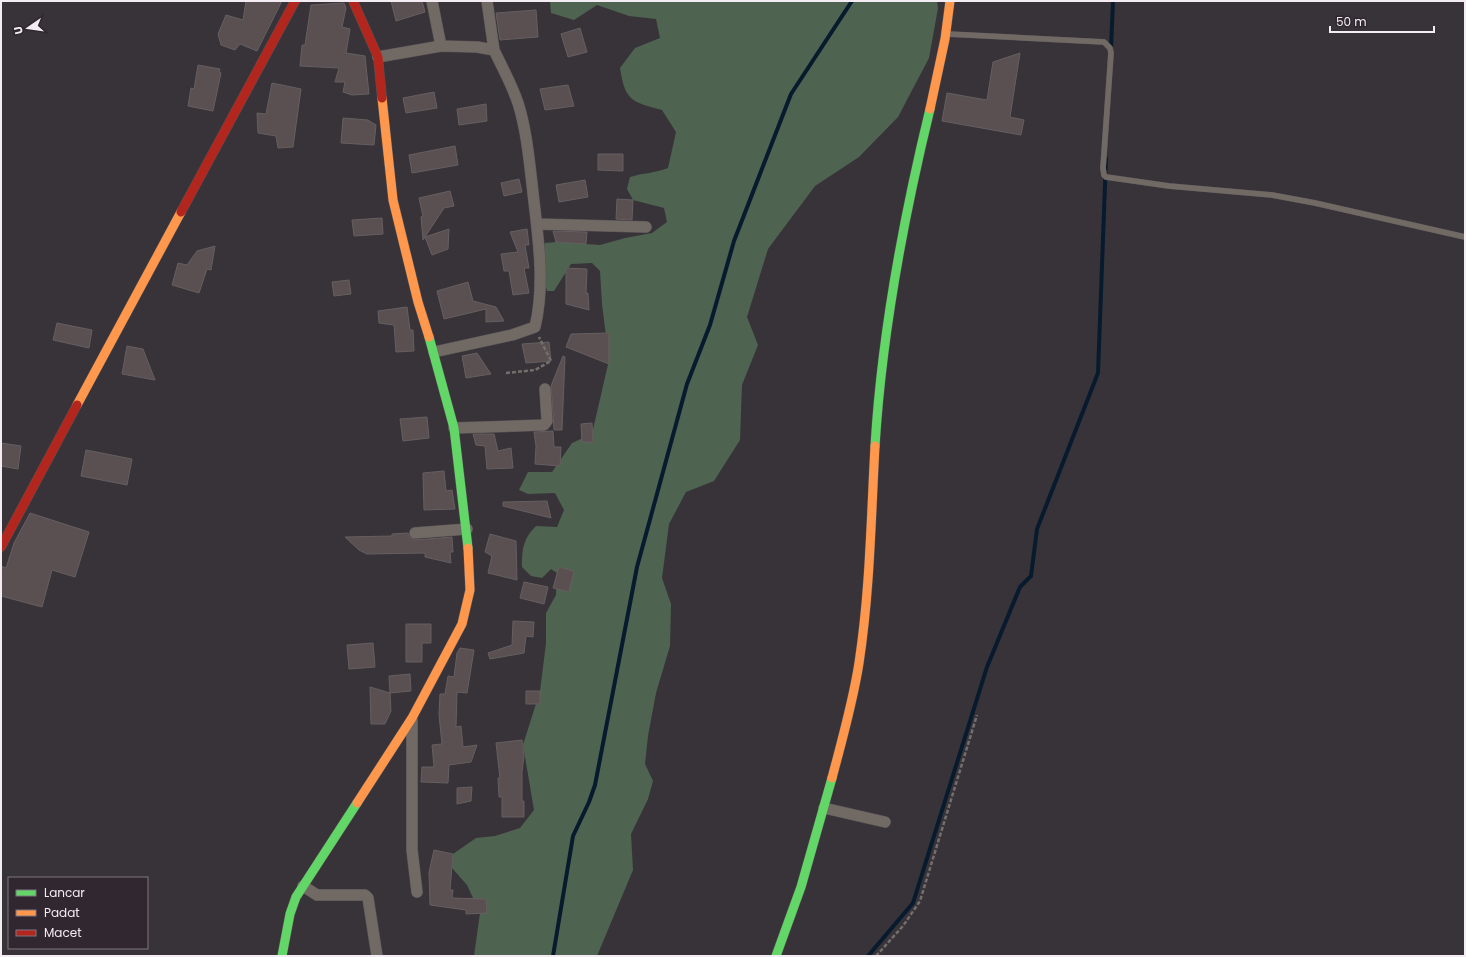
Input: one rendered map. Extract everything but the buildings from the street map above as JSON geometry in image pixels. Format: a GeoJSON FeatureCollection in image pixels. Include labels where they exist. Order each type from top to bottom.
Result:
{"type":"FeatureCollection","features":[{"type":"Feature","properties":{"kind":"street"},"geometry":{"type":"LineString","coordinates":[[1,547],[295,1]]}},
{"type":"Feature","properties":{"kind":"street"},"geometry":{"type":"LineString","coordinates":[[282,956],[290,914],[296,896],[412,718],[462,624],[470,590],[467,529],[454,428],[434,352],[418,302],[394,200],[378,57],[353,1]]}},
{"type":"Feature","properties":{"kind":"street"},"geometry":{"type":"LineString","coordinates":[[432,1],[441,46]]}},
{"type":"Feature","properties":{"kind":"street"},"geometry":{"type":"LineString","coordinates":[[434,352],[512,335],[535,327],[538,314],[540,284],[537,224],[526,143],[518,103],[494,50],[487,1]]}},
{"type":"Feature","properties":{"kind":"street"},"geometry":{"type":"LineString","coordinates":[[776,956],[790,923],[824,808],[846,723],[861,647],[869,545],[875,419],[889,304],[919,152],[946,34],[950,1]]}},
{"type":"Feature","properties":{"kind":"street"},"geometry":{"type":"LineString","coordinates":[[378,57],[441,46],[477,47],[494,50]]}},
{"type":"Feature","properties":{"kind":"street"},"geometry":{"type":"LineString","coordinates":[[537,224],[646,227]]}},
{"type":"Feature","properties":{"kind":"street"},"geometry":{"type":"LineString","coordinates":[[454,428],[544,426],[547,421],[545,389]]}},
{"type":"Feature","properties":{"kind":"street"},"geometry":{"type":"LineString","coordinates":[[415,533],[467,529]]}},
{"type":"Feature","properties":{"kind":"street"},"geometry":{"type":"LineString","coordinates":[[412,718],[412,850],[417,892]]}},
{"type":"Feature","properties":{"kind":"street"},"geometry":{"type":"LineString","coordinates":[[824,808],[885,822]]}},
{"type":"Feature","properties":{"kind":"street"},"geometry":{"type":"LineString","coordinates":[[303,886],[317,895],[365,895],[368,898],[377,956]]}},
{"type":"Feature","properties":{"kind":"lane"},"geometry":{"type":"LineString","coordinates":[[946,34],[1104,42],[1108,44],[1111,53],[1103,168],[1104,175],[1106,177],[1169,186],[1272,195],[1315,203],[1465,237]]}},
{"type":"Feature","properties":{"kind":"path"},"geometry":{"type":"LineString","coordinates":[[506,373],[535,370],[551,361],[535,327]]}},
{"type":"Feature","properties":{"kind":"path"},"geometry":{"type":"LineString","coordinates":[[876,956],[903,926],[920,902],[977,715]]}},
{"type":"Feature","properties":{"kind":"green space"},"geometry":{"type":"Polygon","coordinates":[[[550,1],[937,1],[938,8],[929,58],[898,117],[859,157],[815,186],[768,249],[747,317],[758,345],[742,385],[740,440],[714,481],[686,492],[669,524],[662,578],[671,604],[670,646],[656,693],[648,736],[645,764],[653,781],[648,799],[631,834],[633,870],[597,956],[474,956],[480,913],[467,885],[452,868],[453,854],[476,838],[495,836],[520,828],[534,810],[523,745],[540,691],[546,643],[546,613],[556,595],[557,573],[551,569],[542,578],[531,576],[522,567],[522,555],[528,535],[536,526],[557,527],[564,510],[555,493],[528,494],[519,490],[528,472],[552,472],[572,443],[592,434],[609,360],[602,304],[600,271],[592,263],[571,264],[554,291],[547,291],[539,257],[545,243],[556,242],[600,245],[652,233],[667,222],[664,208],[633,200],[627,189],[630,177],[668,168],[676,132],[662,110],[643,105],[628,94],[624,87],[620,68],[635,48],[660,38],[656,19],[629,16],[597,5],[574,20],[551,13],[550,1]]]}},
{"type":"Feature","properties":{"kind":"waterway"},"geometry":{"type":"LineString","coordinates":[[553,956],[573,836],[589,802],[595,785],[637,567],[687,384],[710,325],[734,241],[791,94],[852,1]]}},
{"type":"Feature","properties":{"kind":"waterway"},"geometry":{"type":"LineString","coordinates":[[1111,49],[1113,1]]}},
{"type":"Feature","properties":{"kind":"waterway"},"geometry":{"type":"LineString","coordinates":[[868,956],[913,903],[987,667],[1020,587],[1031,576],[1037,529],[1098,373],[1106,158]]}},
{"type":"Feature","properties":{"kind":"traffic: fast"},"geometry":{"type":"LineString","coordinates":[[875,446],[878,403],[888,318],[911,192],[930,109]]}},
{"type":"Feature","properties":{"kind":"traffic: fast"},"geometry":{"type":"LineString","coordinates":[[429,337],[454,428],[468,548]]}},
{"type":"Feature","properties":{"kind":"traffic: fast"},"geometry":{"type":"LineString","coordinates":[[776,956],[801,887],[832,778]]}},
{"type":"Feature","properties":{"kind":"traffic: fast"},"geometry":{"type":"LineString","coordinates":[[282,956],[290,914],[296,897],[357,803]]}},
{"type":"Feature","properties":{"kind":"traffic: slow"},"geometry":{"type":"LineString","coordinates":[[930,109],[945,39],[950,1]]}},
{"type":"Feature","properties":{"kind":"traffic: slow"},"geometry":{"type":"LineString","coordinates":[[382,98],[393,200],[418,302],[429,337]]}},
{"type":"Feature","properties":{"kind":"traffic: slow"},"geometry":{"type":"LineString","coordinates":[[77,405],[181,212]]}},
{"type":"Feature","properties":{"kind":"traffic: slow"},"geometry":{"type":"LineString","coordinates":[[832,778],[854,692],[863,636],[870,554],[875,446]]}},
{"type":"Feature","properties":{"kind":"traffic: slow"},"geometry":{"type":"LineString","coordinates":[[357,803],[412,718],[462,624],[470,590],[468,548]]}},
{"type":"Feature","properties":{"kind":"traffic: jam"},"geometry":{"type":"LineString","coordinates":[[181,212],[295,1]]}},
{"type":"Feature","properties":{"kind":"traffic: jam"},"geometry":{"type":"LineString","coordinates":[[353,1],[378,57],[382,98]]}},
{"type":"Feature","properties":{"kind":"traffic: jam"},"geometry":{"type":"LineString","coordinates":[[1,547],[77,405]]}}]}
